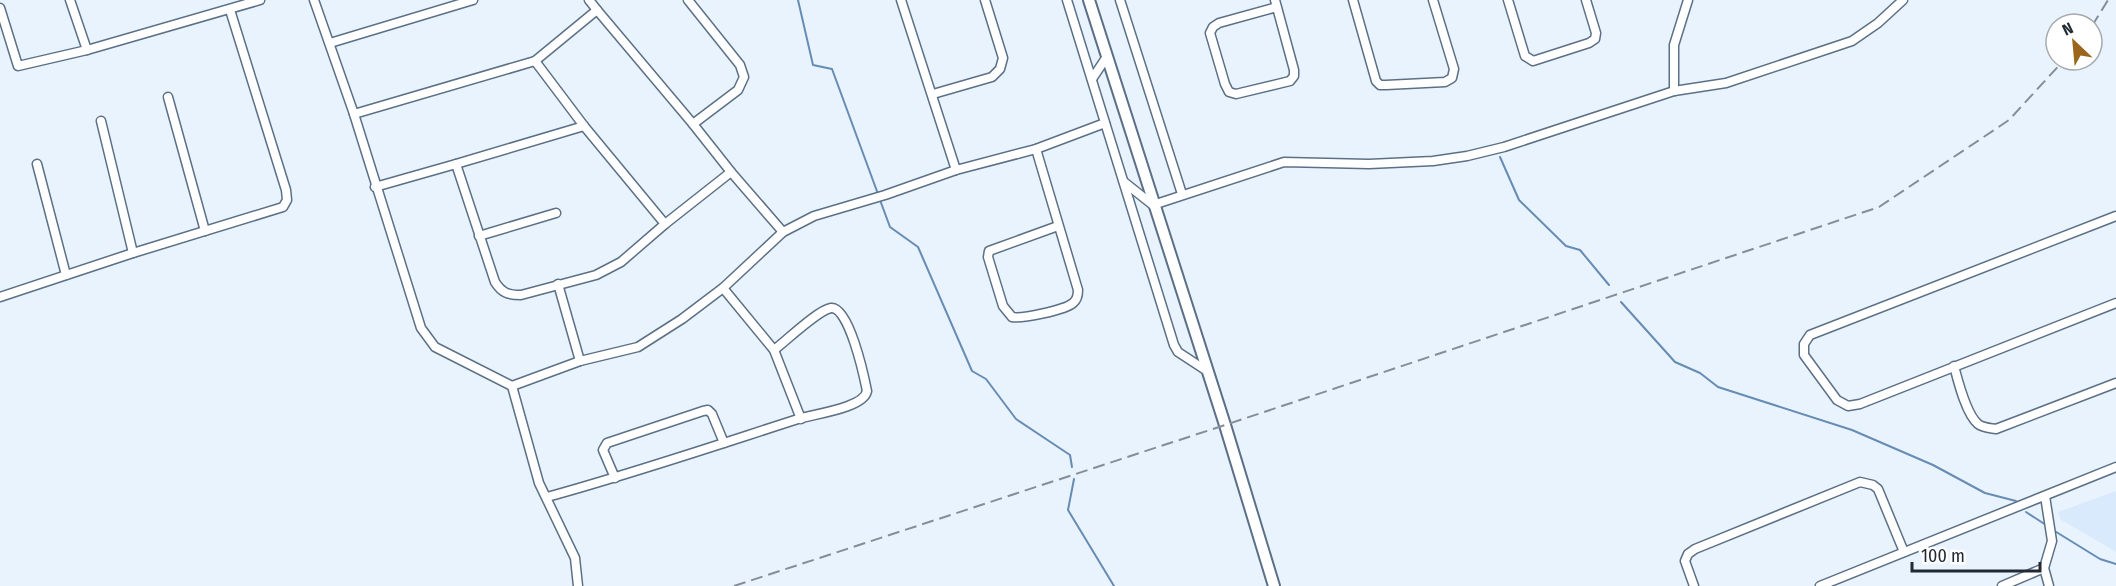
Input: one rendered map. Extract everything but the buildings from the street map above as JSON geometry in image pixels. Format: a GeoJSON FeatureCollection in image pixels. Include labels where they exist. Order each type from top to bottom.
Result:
{"type":"FeatureCollection","features":[{"type":"Feature","properties":{"kind":"street"},"geometry":{"type":"LineString","coordinates":[[70,0],[87,50]]}},
{"type":"Feature","properties":{"kind":"street"},"geometry":{"type":"LineString","coordinates":[[0,8],[18,66],[87,50],[260,0]]}},
{"type":"Feature","properties":{"kind":"street"},"geometry":{"type":"LineString","coordinates":[[314,0],[354,114],[421,328],[435,347],[512,386],[580,361],[638,348],[723,288],[783,232],[814,216],[885,195],[956,170],[1036,149],[1105,123]]}},
{"type":"Feature","properties":{"kind":"street"},"geometry":{"type":"LineString","coordinates":[[330,43],[472,0]]}},
{"type":"Feature","properties":{"kind":"street"},"geometry":{"type":"LineString","coordinates":[[589,0],[783,232]]}},
{"type":"Feature","properties":{"kind":"street"},"geometry":{"type":"LineString","coordinates":[[688,0],[740,65],[744,77],[738,90],[693,124]]}},
{"type":"Feature","properties":{"kind":"street"},"geometry":{"type":"LineString","coordinates":[[901,0],[956,170]]}},
{"type":"Feature","properties":{"kind":"street"},"geometry":{"type":"LineString","coordinates":[[933,94],[992,77],[1000,69],[1003,58],[985,0]]}},
{"type":"Feature","properties":{"kind":"street"},"geometry":{"type":"LineString","coordinates":[[1067,0],[1174,345],[1178,352],[1207,370]]}},
{"type":"Feature","properties":{"kind":"street"},"geometry":{"type":"LineString","coordinates":[[1089,0],[1274,586]]}},
{"type":"Feature","properties":{"kind":"street"},"geometry":{"type":"LineString","coordinates":[[1120,0],[1182,194]]}},
{"type":"Feature","properties":{"kind":"street"},"geometry":{"type":"LineString","coordinates":[[1353,0],[1376,81],[1386,86],[1445,82],[1452,78],[1454,69],[1432,0]]}},
{"type":"Feature","properties":{"kind":"street"},"geometry":{"type":"LineString","coordinates":[[1508,0],[1525,56],[1533,61],[1595,39],[1596,33],[1586,0]]}},
{"type":"Feature","properties":{"kind":"street"},"geometry":{"type":"LineString","coordinates":[[1674,91],[1674,45],[1686,0]]}},
{"type":"Feature","properties":{"kind":"street"},"geometry":{"type":"LineString","coordinates":[[1153,205],[1284,162],[1369,164],[1433,161],[1504,147],[1674,91],[1726,83],[1852,41],[1878,23],[1903,0]]}},
{"type":"Feature","properties":{"kind":"street"},"geometry":{"type":"LineString","coordinates":[[1276,3],[1294,76],[1290,81],[1236,94],[1229,92],[1210,33],[1213,27],[1276,3]]}},
{"type":"Feature","properties":{"kind":"street"},"geometry":{"type":"LineString","coordinates":[[0,297],[283,207],[287,200],[286,190],[230,10]]}},
{"type":"Feature","properties":{"kind":"street"},"geometry":{"type":"LineString","coordinates":[[354,114],[535,62],[597,10]]}},
{"type":"Feature","properties":{"kind":"street"},"geometry":{"type":"LineString","coordinates":[[1092,79],[1106,58]]}},
{"type":"Feature","properties":{"kind":"street"},"geometry":{"type":"LineString","coordinates":[[535,62],[584,126],[665,224]]}},
{"type":"Feature","properties":{"kind":"street"},"geometry":{"type":"LineString","coordinates":[[168,97],[205,231]]}},
{"type":"Feature","properties":{"kind":"street"},"geometry":{"type":"LineString","coordinates":[[101,121],[133,253]]}},
{"type":"Feature","properties":{"kind":"street"},"geometry":{"type":"LineString","coordinates":[[375,187],[584,126]]}},
{"type":"Feature","properties":{"kind":"street"},"geometry":{"type":"LineString","coordinates":[[1036,149],[1078,290],[1076,301],[1069,306],[1024,317],[1012,317],[1003,306],[988,257],[989,251],[1058,226]]}},
{"type":"Feature","properties":{"kind":"street"},"geometry":{"type":"LineString","coordinates":[[37,164],[66,275]]}},
{"type":"Feature","properties":{"kind":"street"},"geometry":{"type":"LineString","coordinates":[[456,164],[495,282],[500,290],[510,295],[596,275],[621,262],[731,172]]}},
{"type":"Feature","properties":{"kind":"street"},"geometry":{"type":"LineString","coordinates":[[1124,182],[1153,205]]}},
{"type":"Feature","properties":{"kind":"street"},"geometry":{"type":"LineString","coordinates":[[479,236],[556,213]]}},
{"type":"Feature","properties":{"kind":"street"},"geometry":{"type":"LineString","coordinates":[[2116,216],[1810,335],[1804,344],[1804,355],[1837,400],[1848,406],[1860,404],[2116,303]]}},
{"type":"Feature","properties":{"kind":"street"},"geometry":{"type":"LineString","coordinates":[[558,284],[580,361]]}},
{"type":"Feature","properties":{"kind":"street"},"geometry":{"type":"LineString","coordinates":[[723,288],[774,350],[801,418]]}},
{"type":"Feature","properties":{"kind":"street"},"geometry":{"type":"LineString","coordinates":[[547,497],[615,478],[801,418],[857,403],[866,396],[867,391],[860,363],[848,325],[839,310],[834,308],[819,314],[774,350]]}},
{"type":"Feature","properties":{"kind":"street"},"geometry":{"type":"LineString","coordinates":[[1954,366],[1963,396],[1976,423],[1984,428],[1996,429],[2116,382]]}},
{"type":"Feature","properties":{"kind":"street"},"geometry":{"type":"LineString","coordinates":[[512,386],[539,483],[575,558],[578,586]]}},
{"type":"Feature","properties":{"kind":"street"},"geometry":{"type":"LineString","coordinates":[[615,478],[603,450],[607,443],[703,411],[711,412],[724,443]]}},
{"type":"Feature","properties":{"kind":"street"},"geometry":{"type":"LineString","coordinates":[[1820,586],[2116,467]]}},
{"type":"Feature","properties":{"kind":"street"},"geometry":{"type":"LineString","coordinates":[[1694,586],[1686,561],[1688,554],[1695,549],[1860,482],[1873,485],[1878,489],[1904,552]]}},
{"type":"Feature","properties":{"kind":"street"},"geometry":{"type":"LineString","coordinates":[[2045,496],[2052,541],[2044,568],[2049,586]]}},
{"type":"Feature","properties":{"kind":"street"},"geometry":{"type":"LineString","coordinates":[[2002,586],[2044,568]]}},
{"type":"Feature","properties":{"kind":"shaded area"},"geometry":{"type":"Polygon","coordinates":[[[2116,491],[2116,552],[2060,519],[2058,512],[2116,491]]]}},
{"type":"Feature","properties":{"kind":"waterway"},"geometry":{"type":"LineString","coordinates":[[798,0],[813,65],[832,69],[878,194]]}},
{"type":"Feature","properties":{"kind":"waterway"},"geometry":{"type":"LineString","coordinates":[[1500,157],[1519,200],[1566,246],[1580,250],[1609,285]]}},
{"type":"Feature","properties":{"kind":"waterway"},"geometry":{"type":"LineString","coordinates":[[880,200],[890,227],[918,247],[972,371],[986,379],[1016,419],[1070,455],[1072,467]]}},
{"type":"Feature","properties":{"kind":"waterway"},"geometry":{"type":"LineString","coordinates":[[1621,302],[1675,362],[1700,373],[1718,387],[1852,430],[1933,465],[1985,493],[2016,501]]}},
{"type":"Feature","properties":{"kind":"waterway"},"geometry":{"type":"LineString","coordinates":[[1074,479],[1068,510],[1114,586]]}},
{"type":"Feature","properties":{"kind":"waterway"},"geometry":{"type":"LineString","coordinates":[[2026,512],[2046,525]]}},
{"type":"Feature","properties":{"kind":"waterway"},"geometry":{"type":"LineString","coordinates":[[2053,530],[2100,559],[2116,564]]}},
{"type":"Feature","properties":{"kind":"railway"},"geometry":{"type":"LineString","coordinates":[[2101,12],[2108,0]]}},
{"type":"Feature","properties":{"kind":"railway"},"geometry":{"type":"LineString","coordinates":[[734,586],[1879,207],[2009,120],[2053,72]]}}]}
